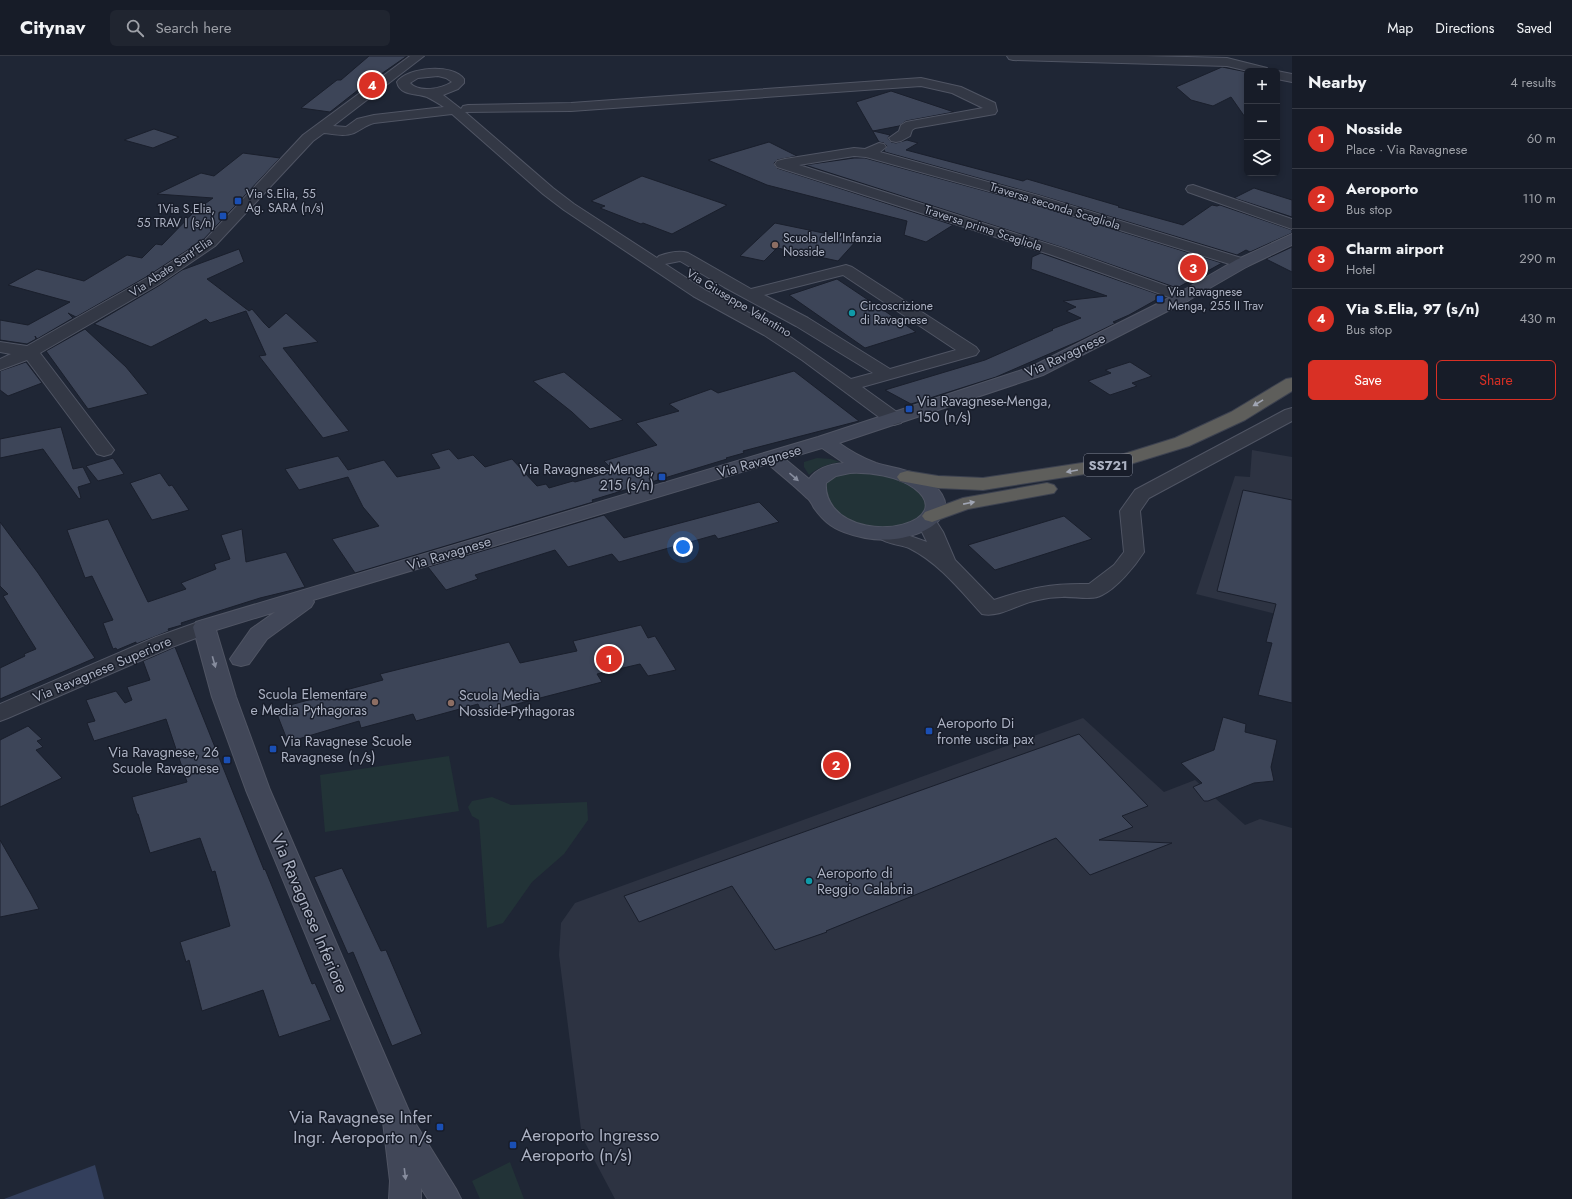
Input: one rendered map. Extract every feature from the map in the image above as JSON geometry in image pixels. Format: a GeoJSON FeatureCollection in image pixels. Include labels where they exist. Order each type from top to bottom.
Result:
{"type":"FeatureCollection","features":[{"type":"Feature","properties":{"kind":"highway","name":"SS721"},"geometry":{"type":"LineString","coordinates":[[907,477],[938,482],[983,484],[1111,464],[1182,442],[1238,416],[1292,383]]}},
{"type":"Feature","properties":{"kind":"highway","name":"SS721"},"geometry":{"type":"LineString","coordinates":[[929,519],[963,504],[1138,471],[1176,459],[1248,425],[1292,399]]}},
{"type":"Feature","properties":{"kind":"main road","name":"Via Ravagnese"},"geometry":{"type":"LineString","coordinates":[[204,627],[825,441],[1037,371],[1183,297],[1242,263],[1292,239]]}},
{"type":"Feature","properties":{"kind":"main road"},"geometry":{"type":"LineString","coordinates":[[771,457],[817,496],[827,512],[837,521],[851,528],[886,534],[904,532],[929,519],[935,508],[935,500],[929,491],[917,481],[869,467],[841,454],[825,441]]}},
{"type":"Feature","properties":{"kind":"main road"},"geometry":{"type":"LineString","coordinates":[[817,496],[815,488],[816,483],[826,472],[854,466],[869,467]]}},
{"type":"Feature","properties":{"kind":"main road"},"geometry":{"type":"LineString","coordinates":[[241,659],[260,634],[318,592]]}},
{"type":"Feature","properties":{"kind":"main road"},"geometry":{"type":"LineString","coordinates":[[224,697],[241,659],[247,636],[240,625],[226,620]]}},
{"type":"Feature","properties":{"kind":"main road","name":"Via Ravagnese Inferiore"},"geometry":{"type":"LineString","coordinates":[[204,627],[224,697],[258,790],[398,1122],[406,1181],[405,1199]]}},
{"type":"Feature","properties":{"kind":"main road"},"geometry":{"type":"LineString","coordinates":[[398,1122],[445,1199]]}},
{"type":"Feature","properties":{"kind":"street"},"geometry":{"type":"LineString","coordinates":[[418,56],[435,72]]}},
{"type":"Feature","properties":{"kind":"street"},"geometry":{"type":"LineString","coordinates":[[418,56],[418,74]]}},
{"type":"Feature","properties":{"kind":"street","name":"Via Abate Sant'Elia"},"geometry":{"type":"LineString","coordinates":[[0,365],[30,352],[153,281],[210,243],[308,138],[418,56]]}},
{"type":"Feature","properties":{"kind":"street"},"geometry":{"type":"LineString","coordinates":[[1013,56],[1227,62],[1251,68]]}},
{"type":"Feature","properties":{"kind":"street"},"geometry":{"type":"LineString","coordinates":[[435,72],[418,74],[406,79],[403,82],[414,89],[437,92],[454,86]]}},
{"type":"Feature","properties":{"kind":"street","name":"Via Giuseppe Valentino"},"geometry":{"type":"LineString","coordinates":[[435,72],[449,74],[458,79],[458,83],[454,86],[461,110]]}},
{"type":"Feature","properties":{"kind":"street"},"geometry":{"type":"LineString","coordinates":[[1280,76],[1292,78]]}},
{"type":"Feature","properties":{"kind":"street"},"geometry":{"type":"LineString","coordinates":[[320,128],[345,132],[362,122],[374,119],[461,110],[570,107],[921,82],[956,90],[990,106],[990,111],[911,125],[906,128],[905,133],[867,152]]}},
{"type":"Feature","properties":{"kind":"street","name":"Via Giuseppe Valentino"},"geometry":{"type":"LineString","coordinates":[[414,89],[437,96],[461,110],[562,196],[699,293],[770,331],[855,384]]}},
{"type":"Feature","properties":{"kind":"street","name":"Via Abate Sant'Elia"},"geometry":{"type":"LineString","coordinates":[[352,105],[388,94]]}},
{"type":"Feature","properties":{"kind":"street","name":"Traversa prima Scagliola"},"geometry":{"type":"LineString","coordinates":[[867,152],[854,152],[782,164],[1055,251],[1183,297]]}},
{"type":"Feature","properties":{"kind":"street","name":"Traversa seconda Scagliola"},"geometry":{"type":"LineString","coordinates":[[867,152],[1034,199],[1242,263]]}},
{"type":"Feature","properties":{"kind":"street"},"geometry":{"type":"LineString","coordinates":[[1192,189],[1292,224]]}},
{"type":"Feature","properties":{"kind":"street","name":"Via Giuseppe Valentino"},"geometry":{"type":"LineString","coordinates":[[562,196],[712,289],[782,328],[900,417]]}},
{"type":"Feature","properties":{"kind":"street"},"geometry":{"type":"LineString","coordinates":[[665,259],[682,256],[802,322],[888,375]]}},
{"type":"Feature","properties":{"kind":"street"},"geometry":{"type":"LineString","coordinates":[[749,294],[846,270],[970,351],[855,384]]}},
{"type":"Feature","properties":{"kind":"street"},"geometry":{"type":"LineString","coordinates":[[0,347],[30,352],[104,450]]}},
{"type":"Feature","properties":{"kind":"street"},"geometry":{"type":"LineString","coordinates":[[886,534],[916,544],[945,562],[990,609],[1032,594],[1064,590],[1094,591],[1122,569],[1134,552],[1130,510],[1142,494],[1292,414]]}},
{"type":"Feature","properties":{"kind":"street"},"geometry":{"type":"LineString","coordinates":[[929,519],[945,562]]}},
{"type":"Feature","properties":{"kind":"street","name":"Via Ravagnese Superiore"},"geometry":{"type":"LineString","coordinates":[[0,713],[164,642],[204,627]]}},
{"type":"Feature","properties":{"kind":"shaded area"},"geometry":{"type":"Polygon","coordinates":[[[1252,450],[1292,457],[1292,618],[1196,594],[1235,476],[1250,477],[1252,450]]]}},
{"type":"Feature","properties":{"kind":"shaded area"},"geometry":{"type":"Polygon","coordinates":[[[817,458],[831,459],[840,462],[823,466],[809,475],[804,467],[804,462],[817,458]]]}},
{"type":"Feature","properties":{"kind":"shaded area"},"geometry":{"type":"Polygon","coordinates":[[[845,472],[871,474],[908,483],[921,493],[928,504],[923,515],[919,520],[914,522],[890,527],[869,526],[849,520],[833,507],[826,496],[824,483],[836,475],[845,472]]]}},
{"type":"Feature","properties":{"kind":"shaded area"},"geometry":{"type":"Polygon","coordinates":[[[1083,718],[1164,792],[1195,780],[1245,825],[1260,819],[1292,828],[1292,1199],[615,1199],[582,1137],[559,955],[561,923],[575,903],[1083,718]]]}},
{"type":"Feature","properties":{"kind":"shaded area"},"geometry":{"type":"Polygon","coordinates":[[[449,756],[459,811],[325,832],[320,775],[449,756]]]}},
{"type":"Feature","properties":{"kind":"shaded area"},"geometry":{"type":"Polygon","coordinates":[[[492,797],[511,805],[587,802],[588,820],[564,854],[532,882],[503,923],[487,928],[479,820],[472,816],[468,807],[472,801],[492,797]]]}},
{"type":"Feature","properties":{"kind":"shaded area"},"geometry":{"type":"Polygon","coordinates":[[[510,1162],[524,1199],[480,1199],[472,1181],[510,1162]]]}},
{"type":"Feature","properties":{"kind":"water"},"geometry":{"type":"Polygon","coordinates":[[[95,1165],[104,1199],[4,1199],[95,1165]]]}},
{"type":"Feature","properties":{"kind":"building"},"geometry":{"type":"Polygon","coordinates":[[[369,56],[407,56],[358,90],[330,112],[301,108],[337,80],[341,80],[369,56]]]}},
{"type":"Feature","properties":{"kind":"building"},"geometry":{"type":"Polygon","coordinates":[[[1222,67],[1244,71],[1244,116],[1231,97],[1213,106],[1191,100],[1176,87],[1222,67]]]}},
{"type":"Feature","properties":{"kind":"building"},"geometry":{"type":"Polygon","coordinates":[[[891,91],[954,112],[906,121],[899,126],[873,131],[890,135],[888,138],[891,142],[896,143],[907,140],[918,143],[906,150],[1023,181],[1027,179],[1183,225],[1212,205],[1220,205],[1292,230],[1292,233],[1250,252],[1246,250],[1237,255],[1039,195],[885,152],[884,150],[887,146],[884,143],[879,142],[856,102],[891,91]]]}},
{"type":"Feature","properties":{"kind":"building"},"geometry":{"type":"Polygon","coordinates":[[[154,129],[179,137],[153,148],[124,140],[154,129]]]}},
{"type":"Feature","properties":{"kind":"building"},"geometry":{"type":"Polygon","coordinates":[[[769,142],[797,156],[777,160],[774,163],[777,168],[953,225],[926,242],[904,235],[907,221],[767,185],[708,160],[769,142]]]}},
{"type":"Feature","properties":{"kind":"building"},"geometry":{"type":"Polygon","coordinates":[[[243,153],[280,158],[203,240],[146,277],[76,317],[68,313],[73,318],[37,339],[35,336],[36,339],[27,344],[0,340],[0,320],[28,325],[70,302],[8,285],[37,269],[84,281],[127,255],[142,258],[156,244],[162,245],[195,211],[213,198],[157,194],[201,173],[214,176],[243,153]]]}},
{"type":"Feature","properties":{"kind":"building"},"geometry":{"type":"Polygon","coordinates":[[[854,158],[865,158],[1029,203],[1222,263],[1177,288],[1061,247],[805,165],[854,158]]]}},
{"type":"Feature","properties":{"kind":"building"},"geometry":{"type":"Polygon","coordinates":[[[642,176],[727,205],[672,234],[600,208],[605,206],[591,201],[642,176]]]}},
{"type":"Feature","properties":{"kind":"building"},"geometry":{"type":"Polygon","coordinates":[[[1254,188],[1292,200],[1292,217],[1234,198],[1254,188]]]}},
{"type":"Feature","properties":{"kind":"building"},"geometry":{"type":"Polygon","coordinates":[[[775,223],[857,240],[838,261],[777,248],[764,261],[740,256],[775,223]]]}},
{"type":"Feature","properties":{"kind":"building"},"geometry":{"type":"Polygon","coordinates":[[[1292,247],[1292,272],[1266,259],[1292,247]]]}},
{"type":"Feature","properties":{"kind":"building"},"geometry":{"type":"Polygon","coordinates":[[[239,249],[244,262],[207,279],[249,311],[252,309],[269,328],[286,313],[318,342],[283,348],[349,431],[323,438],[259,356],[266,355],[246,311],[210,323],[206,319],[151,347],[94,324],[160,285],[182,270],[239,249]]]}},
{"type":"Feature","properties":{"kind":"building"},"geometry":{"type":"Polygon","coordinates":[[[1041,253],[1163,296],[1113,322],[1116,323],[1079,341],[996,377],[911,404],[885,390],[985,360],[1053,330],[1052,329],[1081,318],[1066,311],[1076,307],[1063,301],[1107,296],[1031,269],[1032,257],[1041,253]]]}},
{"type":"Feature","properties":{"kind":"building","name":"Circoscrizione di Ravagnese"},"geometry":{"type":"Polygon","coordinates":[[[837,279],[916,332],[865,348],[789,295],[837,279]]]}},
{"type":"Feature","properties":{"kind":"building"},"geometry":{"type":"Polygon","coordinates":[[[85,329],[126,367],[148,394],[88,409],[46,351],[85,329]]]}},
{"type":"Feature","properties":{"kind":"building"},"geometry":{"type":"Polygon","coordinates":[[[26,362],[42,383],[8,396],[0,390],[0,371],[26,362]]]}},
{"type":"Feature","properties":{"kind":"building"},"geometry":{"type":"Polygon","coordinates":[[[1130,362],[1152,376],[1132,383],[1137,386],[1110,395],[1088,381],[1111,373],[1105,370],[1130,362]]]}},
{"type":"Feature","properties":{"kind":"building"},"geometry":{"type":"Polygon","coordinates":[[[794,371],[859,421],[743,451],[744,453],[726,458],[727,459],[592,500],[593,502],[355,573],[332,539],[379,526],[363,507],[348,477],[299,490],[285,469],[338,456],[348,470],[384,460],[397,477],[440,468],[431,454],[449,449],[458,459],[473,455],[485,467],[512,459],[537,486],[546,484],[549,488],[614,471],[604,461],[657,445],[636,423],[679,411],[669,404],[711,389],[718,393],[794,371]]]}},
{"type":"Feature","properties":{"kind":"building"},"geometry":{"type":"Polygon","coordinates":[[[564,372],[623,420],[590,429],[572,412],[533,381],[564,372]]]}},
{"type":"Feature","properties":{"kind":"building"},"geometry":{"type":"Polygon","coordinates":[[[61,427],[73,469],[83,467],[91,483],[78,487],[81,498],[79,499],[43,449],[0,458],[0,439],[61,427]]]}},
{"type":"Feature","properties":{"kind":"building"},"geometry":{"type":"Polygon","coordinates":[[[113,458],[124,474],[98,481],[86,466],[113,458]]]}},
{"type":"Feature","properties":{"kind":"building"},"geometry":{"type":"Polygon","coordinates":[[[160,473],[169,486],[172,485],[189,510],[152,520],[130,483],[160,473]]]}},
{"type":"Feature","properties":{"kind":"building"},"geometry":{"type":"Polygon","coordinates":[[[1243,490],[1292,500],[1292,703],[1258,695],[1272,643],[1266,642],[1276,604],[1217,591],[1243,490]]]}},
{"type":"Feature","properties":{"kind":"building"},"geometry":{"type":"Polygon","coordinates":[[[759,502],[779,522],[718,539],[715,535],[619,562],[612,554],[568,567],[555,550],[475,575],[478,579],[446,590],[428,567],[604,515],[624,538],[759,502]]]}},
{"type":"Feature","properties":{"kind":"building"},"geometry":{"type":"Polygon","coordinates":[[[1064,516],[1092,539],[995,570],[968,545],[1064,516]]]}},
{"type":"Feature","properties":{"kind":"building"},"geometry":{"type":"Polygon","coordinates":[[[108,519],[148,602],[186,589],[181,583],[216,569],[214,564],[230,559],[221,535],[242,529],[246,562],[286,552],[305,587],[260,598],[181,623],[182,625],[168,629],[169,631],[136,644],[136,642],[117,650],[116,648],[113,649],[103,623],[113,620],[92,576],[85,578],[67,530],[108,519]]]}},
{"type":"Feature","properties":{"kind":"building"},"geometry":{"type":"Polygon","coordinates":[[[0,522],[38,573],[95,658],[0,699],[0,668],[36,649],[3,596],[8,594],[0,586],[0,522]]]}},
{"type":"Feature","properties":{"kind":"building"},"geometry":{"type":"Polygon","coordinates":[[[641,625],[648,638],[655,636],[676,670],[648,676],[640,664],[597,674],[602,682],[482,713],[478,704],[416,721],[413,714],[361,728],[359,721],[288,742],[275,709],[383,680],[380,674],[509,642],[520,663],[577,651],[573,641],[641,625]]]}},
{"type":"Feature","properties":{"kind":"building"},"geometry":{"type":"Polygon","coordinates":[[[175,647],[264,870],[265,869],[312,984],[315,983],[331,1020],[279,1037],[263,990],[202,1011],[189,960],[186,962],[180,942],[230,926],[215,871],[212,872],[200,838],[150,853],[132,797],[187,782],[166,719],[94,741],[87,723],[95,721],[86,700],[116,691],[125,703],[132,700],[127,687],[150,680],[143,661],[175,647]]]}},
{"type":"Feature","properties":{"kind":"building"},"geometry":{"type":"Polygon","coordinates":[[[1223,717],[1246,724],[1245,732],[1277,740],[1271,767],[1274,781],[1254,783],[1208,801],[1204,801],[1193,787],[1202,783],[1181,763],[1214,750],[1223,717]]]}},
{"type":"Feature","properties":{"kind":"building"},"geometry":{"type":"Polygon","coordinates":[[[28,726],[42,739],[37,741],[43,747],[36,750],[62,778],[0,807],[0,740],[28,726]]]}},
{"type":"Feature","properties":{"kind":"building","name":"Aeroporto di Reggio Calabria"},"geometry":{"type":"Polygon","coordinates":[[[1079,734],[1148,806],[1122,816],[1133,827],[1099,840],[1172,843],[1090,875],[1056,838],[826,931],[827,932],[775,950],[732,886],[639,922],[624,896],[1079,734]]]}},
{"type":"Feature","properties":{"kind":"building"},"geometry":{"type":"Polygon","coordinates":[[[0,840],[31,894],[39,909],[0,917],[0,840]]]}},
{"type":"Feature","properties":{"kind":"building"},"geometry":{"type":"Polygon","coordinates":[[[342,868],[381,951],[386,950],[422,1034],[392,1046],[353,952],[348,954],[314,877],[342,868]]]}},
{"type":"Feature","properties":{"kind":"place","name":"Via S.Elia, 97 (s/n)"},"geometry":{"type":"Point","coordinates":[372,85]}},
{"type":"Feature","properties":{"kind":"place","name":"Via S.Elia, 55 Ag. SARA (n/s)"},"geometry":{"type":"Point","coordinates":[238,201]}},
{"type":"Feature","properties":{"kind":"place","name":"1Via S.Elia, 55 TRAV I (s/n)"},"geometry":{"type":"Point","coordinates":[223,216]}},
{"type":"Feature","properties":{"kind":"place","name":"Scuola dell'Infanzia Nosside"},"geometry":{"type":"Point","coordinates":[775,245]}},
{"type":"Feature","properties":{"kind":"place","name":"Charm airport"},"geometry":{"type":"Point","coordinates":[1193,268]}},
{"type":"Feature","properties":{"kind":"place","name":"Via Ravagnese Menga, 255 II Trav"},"geometry":{"type":"Point","coordinates":[1160,299]}},
{"type":"Feature","properties":{"kind":"place","name":"Circoscrizione di Ravagnese"},"geometry":{"type":"Point","coordinates":[852,313]}},
{"type":"Feature","properties":{"kind":"place","name":"Via Ravagnese-Menga, 150 (n/s)"},"geometry":{"type":"Point","coordinates":[909,409]}},
{"type":"Feature","properties":{"kind":"place","name":"Via Ravagnese-Menga, 215 (s/n)"},"geometry":{"type":"Point","coordinates":[662,477]}},
{"type":"Feature","properties":{"kind":"place","name":"Nosside"},"geometry":{"type":"Point","coordinates":[609,659]}},
{"type":"Feature","properties":{"kind":"place","name":"Scuola Elementare e Media Pythagoras"},"geometry":{"type":"Point","coordinates":[375,702]}},
{"type":"Feature","properties":{"kind":"place","name":"Scuola Media Nosside-Pythagoras"},"geometry":{"type":"Point","coordinates":[451,703]}},
{"type":"Feature","properties":{"kind":"place","name":"Aeroporto Di fronte uscita pax"},"geometry":{"type":"Point","coordinates":[929,731]}},
{"type":"Feature","properties":{"kind":"place","name":"Via Ravagnese Scuole Ravagnese (n/s)"},"geometry":{"type":"Point","coordinates":[273,749]}},
{"type":"Feature","properties":{"kind":"place","name":"Via Ravagnese, 26 Scuole Ravagnese"},"geometry":{"type":"Point","coordinates":[227,760]}},
{"type":"Feature","properties":{"kind":"place","name":"Aeroporto"},"geometry":{"type":"Point","coordinates":[836,765]}},
{"type":"Feature","properties":{"kind":"place","name":"Aeroporto di Reggio Calabria"},"geometry":{"type":"Point","coordinates":[809,881]}},
{"type":"Feature","properties":{"kind":"place","name":"Via Ravagnese Infer Ingr. Aeroporto n/s"},"geometry":{"type":"Point","coordinates":[440,1127]}},
{"type":"Feature","properties":{"kind":"place","name":"Aeroporto Ingresso Aeroporto (n/s)"},"geometry":{"type":"Point","coordinates":[513,1145]}}]}
